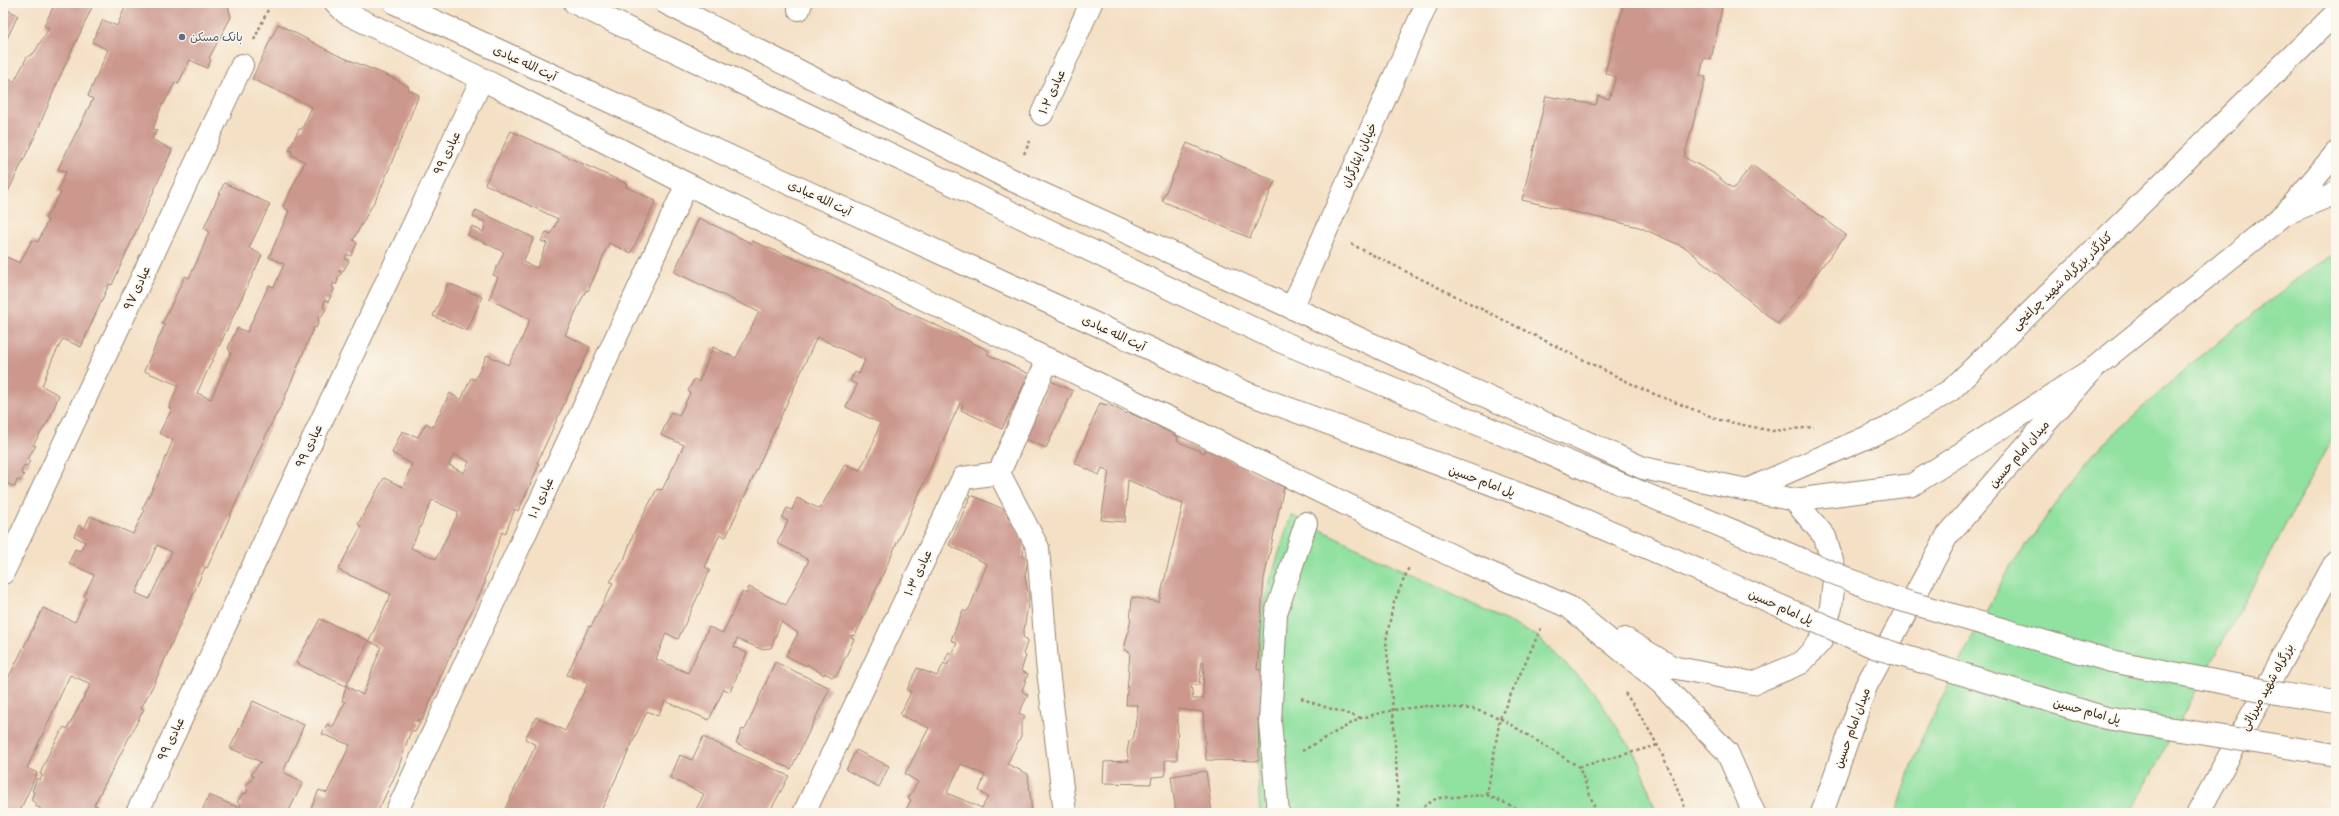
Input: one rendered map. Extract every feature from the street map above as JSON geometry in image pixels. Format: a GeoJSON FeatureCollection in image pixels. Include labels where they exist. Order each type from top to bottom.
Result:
{"type":"FeatureCollection","features":[{"type":"Feature","properties":{"kind":"main road"},"geometry":{"type":"LineString","coordinates":[[336,3],[346,13],[482,79],[687,184],[1467,563],[1569,607],[1672,666],[1753,683],[1800,662],[1821,641],[1831,607],[1835,571],[1825,537],[1794,500]]}},
{"type":"Feature","properties":{"kind":"main road","name":"آیت الله عبادی"},"geometry":{"type":"LineString","coordinates":[[395,3],[1244,392]]}},
{"type":"Feature","properties":{"kind":"main road"},"geometry":{"type":"LineString","coordinates":[[575,3],[1275,339],[1891,597],[2112,661],[2282,694],[2336,702]]}},
{"type":"Feature","properties":{"kind":"main road"},"geometry":{"type":"LineString","coordinates":[[666,3],[1012,180],[1643,468],[1794,500],[1912,486],[2094,368]]}},
{"type":"Feature","properties":{"kind":"main road","name":"عبادی ۱۰۲"},"geometry":{"type":"LineString","coordinates":[[1042,114],[1091,3]]}},
{"type":"Feature","properties":{"kind":"main road","name":"خیابان ایثارگران"},"geometry":{"type":"LineString","coordinates":[[1292,308],[1427,3]]}},
{"type":"Feature","properties":{"kind":"main road","name":"کنارگذر بزرگراه شهید چراغچی"},"geometry":{"type":"LineString","coordinates":[[1747,490],[1888,428],[1951,390],[2336,13]]}},
{"type":"Feature","properties":{"kind":"main road","name":"عبادی ۹۷"},"geometry":{"type":"LineString","coordinates":[[3,573],[242,65]]}},
{"type":"Feature","properties":{"kind":"main road","name":"عبادی ۹۹"},"geometry":{"type":"LineString","coordinates":[[137,813],[482,79]]}},
{"type":"Feature","properties":{"kind":"main road"},"geometry":{"type":"LineString","coordinates":[[2285,214],[2336,153]]}},
{"type":"Feature","properties":{"kind":"main road","name":"عبادی ۱۰۱"},"geometry":{"type":"LineString","coordinates":[[396,813],[687,184]]}},
{"type":"Feature","properties":{"kind":"main road","name":"میدان امام حسین"},"geometry":{"type":"LineString","coordinates":[[1822,813],[1866,686],[1947,536],[2094,368],[2285,214],[2336,193]]}},
{"type":"Feature","properties":{"kind":"main road"},"geometry":{"type":"LineString","coordinates":[[1048,359],[998,473],[1038,548],[1047,662],[1066,813]]}},
{"type":"Feature","properties":{"kind":"main road","name":"پل امام حسین"},"geometry":{"type":"LineString","coordinates":[[1244,392],[1559,509],[1874,648],[2106,718],[2336,754]]}},
{"type":"Feature","properties":{"kind":"main road","name":"عبادی ۱۰۳"},"geometry":{"type":"LineString","coordinates":[[804,813],[963,478],[998,473]]}},
{"type":"Feature","properties":{"kind":"main road"},"geometry":{"type":"LineString","coordinates":[[1278,813],[1270,722],[1276,613],[1306,523]]}},
{"type":"Feature","properties":{"kind":"main road","name":"بزرگراه شهید میرزائی"},"geometry":{"type":"LineString","coordinates":[[2198,813],[2336,561]]}},
{"type":"Feature","properties":{"kind":"main road"},"geometry":{"type":"LineString","coordinates":[[1569,607],[1661,683],[1727,752],[1754,813]]}},
{"type":"Feature","properties":{"kind":"path"},"geometry":{"type":"LineString","coordinates":[[242,65],[271,3]]}},
{"type":"Feature","properties":{"kind":"path","name":"عبادی ۱۰۲"},"geometry":{"type":"LineString","coordinates":[[1012,180],[1042,114]]}},
{"type":"Feature","properties":{"kind":"path"},"geometry":{"type":"LineString","coordinates":[[1326,231],[1644,390],[1720,420],[1765,430],[1772,431],[1818,426]]}},
{"type":"Feature","properties":{"kind":"path"},"geometry":{"type":"LineString","coordinates":[[1399,813],[1393,710],[1386,641],[1393,605],[1412,561]]}},
{"type":"Feature","properties":{"kind":"path"},"geometry":{"type":"LineString","coordinates":[[1487,795],[1500,718],[1543,623]]}},
{"type":"Feature","properties":{"kind":"path"},"geometry":{"type":"LineString","coordinates":[[1271,684],[1316,704],[1361,718]]}},
{"type":"Feature","properties":{"kind":"path"},"geometry":{"type":"LineString","coordinates":[[1622,690],[1645,721],[1658,745],[1672,773],[1687,813]]}},
{"type":"Feature","properties":{"kind":"path"},"geometry":{"type":"LineString","coordinates":[[1274,767],[1361,718],[1393,710],[1426,706],[1466,708],[1500,718],[1579,767],[1597,813]]}},
{"type":"Feature","properties":{"kind":"path"},"geometry":{"type":"LineString","coordinates":[[1579,767],[1658,745]]}},
{"type":"Feature","properties":{"kind":"path"},"geometry":{"type":"LineString","coordinates":[[1413,813],[1437,798],[1487,795],[1527,813]]}},
{"type":"Feature","properties":{"kind":"green space"},"geometry":{"type":"Polygon","coordinates":[[[2336,254],[2336,431],[2130,813],[1896,813],[1923,735],[2005,575],[2086,461],[2188,366],[2308,270],[2336,254]]]}},
{"type":"Feature","properties":{"kind":"green space"},"geometry":{"type":"Polygon","coordinates":[[[1291,515],[1537,636],[1593,691],[1640,762],[1656,813],[1260,813],[1255,722],[1261,610],[1291,515]]]}},
{"type":"Feature","properties":{"kind":"building"},"geometry":{"type":"Polygon","coordinates":[[[55,3],[94,3],[60,76],[36,134],[3,202],[3,81],[6,77],[14,82],[27,57],[34,53],[49,28],[44,26],[55,3]]]}},
{"type":"Feature","properties":{"kind":"building"},"geometry":{"type":"Polygon","coordinates":[[[127,3],[222,3],[228,6],[231,17],[209,58],[211,60],[207,68],[190,60],[178,84],[175,83],[163,105],[162,104],[153,129],[157,130],[152,139],[172,150],[112,285],[109,284],[81,347],[63,339],[52,360],[42,386],[59,395],[50,418],[33,445],[36,446],[27,459],[30,461],[27,466],[24,465],[21,473],[24,475],[20,481],[17,480],[15,487],[3,482],[3,263],[6,257],[20,263],[32,240],[38,242],[48,220],[45,219],[61,193],[58,190],[66,172],[58,169],[93,99],[88,96],[108,50],[92,42],[103,20],[117,26],[127,3]]]}},
{"type":"Feature","properties":{"kind":"building"},"geometry":{"type":"Polygon","coordinates":[[[1624,3],[1723,3],[1711,60],[1704,58],[1700,76],[1706,77],[1684,157],[1713,173],[1733,189],[1752,165],[1846,235],[1778,324],[1686,248],[1639,227],[1522,200],[1546,96],[1596,105],[1598,96],[1609,99],[1616,77],[1605,73],[1624,3]]]}},
{"type":"Feature","properties":{"kind":"building"},"geometry":{"type":"Polygon","coordinates":[[[3,8],[18,15],[5,43],[3,42],[3,8]]]}},
{"type":"Feature","properties":{"kind":"building"},"geometry":{"type":"Polygon","coordinates":[[[278,24],[337,55],[391,77],[409,87],[408,89],[419,95],[379,193],[353,240],[357,243],[351,256],[347,254],[345,259],[349,261],[343,271],[340,269],[339,272],[342,273],[337,278],[336,285],[334,283],[332,286],[334,289],[328,302],[325,300],[323,307],[326,309],[321,317],[319,316],[319,321],[316,328],[314,327],[282,404],[270,426],[207,568],[205,567],[154,684],[141,708],[144,709],[94,805],[98,806],[94,813],[42,813],[40,808],[35,806],[37,804],[31,800],[34,792],[32,791],[37,778],[40,780],[42,775],[40,774],[51,749],[64,727],[67,729],[91,684],[70,675],[27,768],[37,773],[19,813],[3,813],[3,689],[43,608],[75,622],[86,598],[84,596],[94,575],[69,563],[75,549],[80,551],[85,542],[74,536],[79,525],[84,529],[90,516],[133,534],[144,511],[142,509],[153,488],[173,440],[159,433],[172,409],[169,408],[178,385],[144,371],[165,324],[162,324],[185,276],[189,278],[200,255],[209,231],[204,228],[224,183],[270,204],[249,248],[262,255],[197,393],[211,399],[231,353],[228,348],[237,328],[247,332],[269,285],[274,287],[284,264],[269,257],[289,211],[283,206],[305,162],[291,154],[292,151],[289,150],[299,129],[302,129],[312,107],[252,79],[278,24]],[[157,545],[136,593],[149,599],[172,552],[157,545]]]}},
{"type":"Feature","properties":{"kind":"building"},"geometry":{"type":"Polygon","coordinates":[[[511,131],[627,184],[626,187],[656,201],[631,253],[609,243],[588,291],[586,290],[565,335],[590,347],[537,463],[539,464],[529,488],[518,511],[515,509],[505,534],[502,532],[484,580],[486,581],[441,675],[422,721],[418,719],[417,721],[420,723],[415,732],[412,730],[409,736],[398,769],[377,813],[309,813],[319,790],[327,793],[350,745],[322,734],[327,724],[333,727],[345,702],[342,701],[346,686],[363,695],[381,647],[369,641],[391,594],[338,570],[361,527],[358,524],[384,478],[403,487],[412,464],[392,453],[402,431],[418,437],[426,423],[433,427],[450,393],[461,400],[471,378],[475,380],[487,355],[508,365],[520,343],[530,319],[489,299],[498,277],[493,275],[504,252],[468,235],[472,226],[483,232],[486,222],[473,217],[476,210],[534,238],[523,262],[537,268],[547,243],[541,241],[546,232],[551,234],[558,219],[485,184],[511,131]],[[454,454],[449,465],[464,473],[469,462],[454,454]],[[432,500],[411,548],[436,559],[459,512],[432,500]]]}},
{"type":"Feature","properties":{"kind":"building"},"geometry":{"type":"Polygon","coordinates":[[[1187,143],[1275,181],[1250,238],[1162,201],[1187,143]]]}},
{"type":"Feature","properties":{"kind":"building"},"geometry":{"type":"Polygon","coordinates":[[[699,218],[751,243],[752,241],[829,273],[879,299],[989,351],[987,354],[1029,374],[1002,429],[961,410],[963,405],[960,403],[855,636],[852,635],[851,637],[854,639],[837,675],[832,677],[825,673],[824,675],[807,664],[807,666],[786,656],[798,633],[781,622],[771,648],[761,649],[737,639],[734,647],[747,653],[730,692],[724,689],[709,720],[665,701],[658,716],[647,711],[600,813],[503,813],[536,745],[525,739],[536,717],[565,731],[588,683],[567,675],[589,626],[591,627],[613,583],[610,582],[624,560],[633,535],[657,489],[662,490],[684,445],[661,435],[671,412],[679,416],[690,393],[688,391],[694,379],[699,382],[713,347],[736,358],[759,312],[674,272],[699,218]],[[817,337],[726,537],[720,534],[705,567],[710,570],[678,639],[666,633],[656,659],[688,673],[709,627],[723,633],[742,592],[746,594],[749,587],[786,605],[809,560],[777,543],[788,521],[782,518],[787,508],[792,510],[797,498],[820,509],[845,464],[860,470],[873,444],[880,423],[846,407],[857,385],[850,381],[855,372],[859,374],[865,360],[817,337]]]}},
{"type":"Feature","properties":{"kind":"building"},"geometry":{"type":"Polygon","coordinates":[[[448,283],[482,297],[467,331],[433,316],[448,283]]]}},
{"type":"Feature","properties":{"kind":"building"},"geometry":{"type":"Polygon","coordinates":[[[1048,380],[1073,391],[1046,448],[1023,438],[1048,380]]]}},
{"type":"Feature","properties":{"kind":"building"},"geometry":{"type":"Polygon","coordinates":[[[1100,403],[1106,405],[1108,404],[1127,414],[1128,412],[1153,424],[1178,437],[1177,441],[1204,453],[1207,448],[1284,487],[1264,579],[1257,669],[1262,671],[1258,717],[1259,761],[1206,760],[1203,712],[1178,709],[1177,760],[1165,760],[1165,776],[1152,777],[1151,784],[1103,783],[1104,762],[1129,761],[1127,752],[1129,741],[1132,741],[1134,736],[1138,705],[1126,705],[1130,652],[1124,650],[1130,624],[1132,597],[1159,602],[1183,504],[1128,480],[1125,522],[1101,520],[1109,471],[1102,468],[1099,475],[1075,463],[1100,403]],[[1202,661],[1199,685],[1191,685],[1193,699],[1203,699],[1204,662],[1202,661]]]}},
{"type":"Feature","properties":{"kind":"building"},"geometry":{"type":"Polygon","coordinates":[[[971,495],[1010,512],[1007,516],[1015,524],[1024,543],[1023,557],[1028,560],[1025,576],[1029,597],[1023,637],[1028,640],[1023,654],[1026,656],[1021,671],[1028,674],[1022,691],[1028,695],[1019,713],[1025,716],[1021,724],[1021,736],[1007,764],[1028,774],[1032,813],[904,813],[911,800],[908,798],[918,782],[905,774],[929,728],[900,715],[911,692],[907,690],[917,668],[937,676],[944,663],[948,665],[949,662],[945,660],[949,652],[952,654],[957,643],[951,640],[963,610],[966,612],[970,607],[987,564],[949,545],[971,495]],[[961,764],[947,793],[982,808],[988,797],[979,791],[985,775],[961,764]]]}},
{"type":"Feature","properties":{"kind":"building"},"geometry":{"type":"Polygon","coordinates":[[[320,619],[369,641],[346,686],[296,663],[320,619]]]}},
{"type":"Feature","properties":{"kind":"building"},"geometry":{"type":"Polygon","coordinates":[[[775,662],[830,688],[791,769],[736,743],[742,729],[744,730],[746,728],[775,662]]]}},
{"type":"Feature","properties":{"kind":"building"},"geometry":{"type":"Polygon","coordinates":[[[253,701],[304,725],[283,772],[303,782],[288,813],[201,813],[209,795],[239,808],[241,804],[237,802],[243,793],[246,794],[248,790],[245,788],[254,776],[251,774],[261,762],[230,748],[253,701]]]}},
{"type":"Feature","properties":{"kind":"building"},"geometry":{"type":"Polygon","coordinates":[[[703,737],[789,776],[769,813],[694,813],[704,794],[670,778],[680,755],[692,760],[703,737]]]}},
{"type":"Feature","properties":{"kind":"building"},"geometry":{"type":"Polygon","coordinates":[[[856,750],[889,766],[879,787],[846,770],[856,750]]]}},
{"type":"Feature","properties":{"kind":"building"},"geometry":{"type":"Polygon","coordinates":[[[1206,771],[1212,813],[1176,813],[1171,776],[1206,771]]]}},
{"type":"Feature","properties":{"kind":"place","name":"بانک مسکن"},"geometry":{"type":"Point","coordinates":[182,37]}}]}
